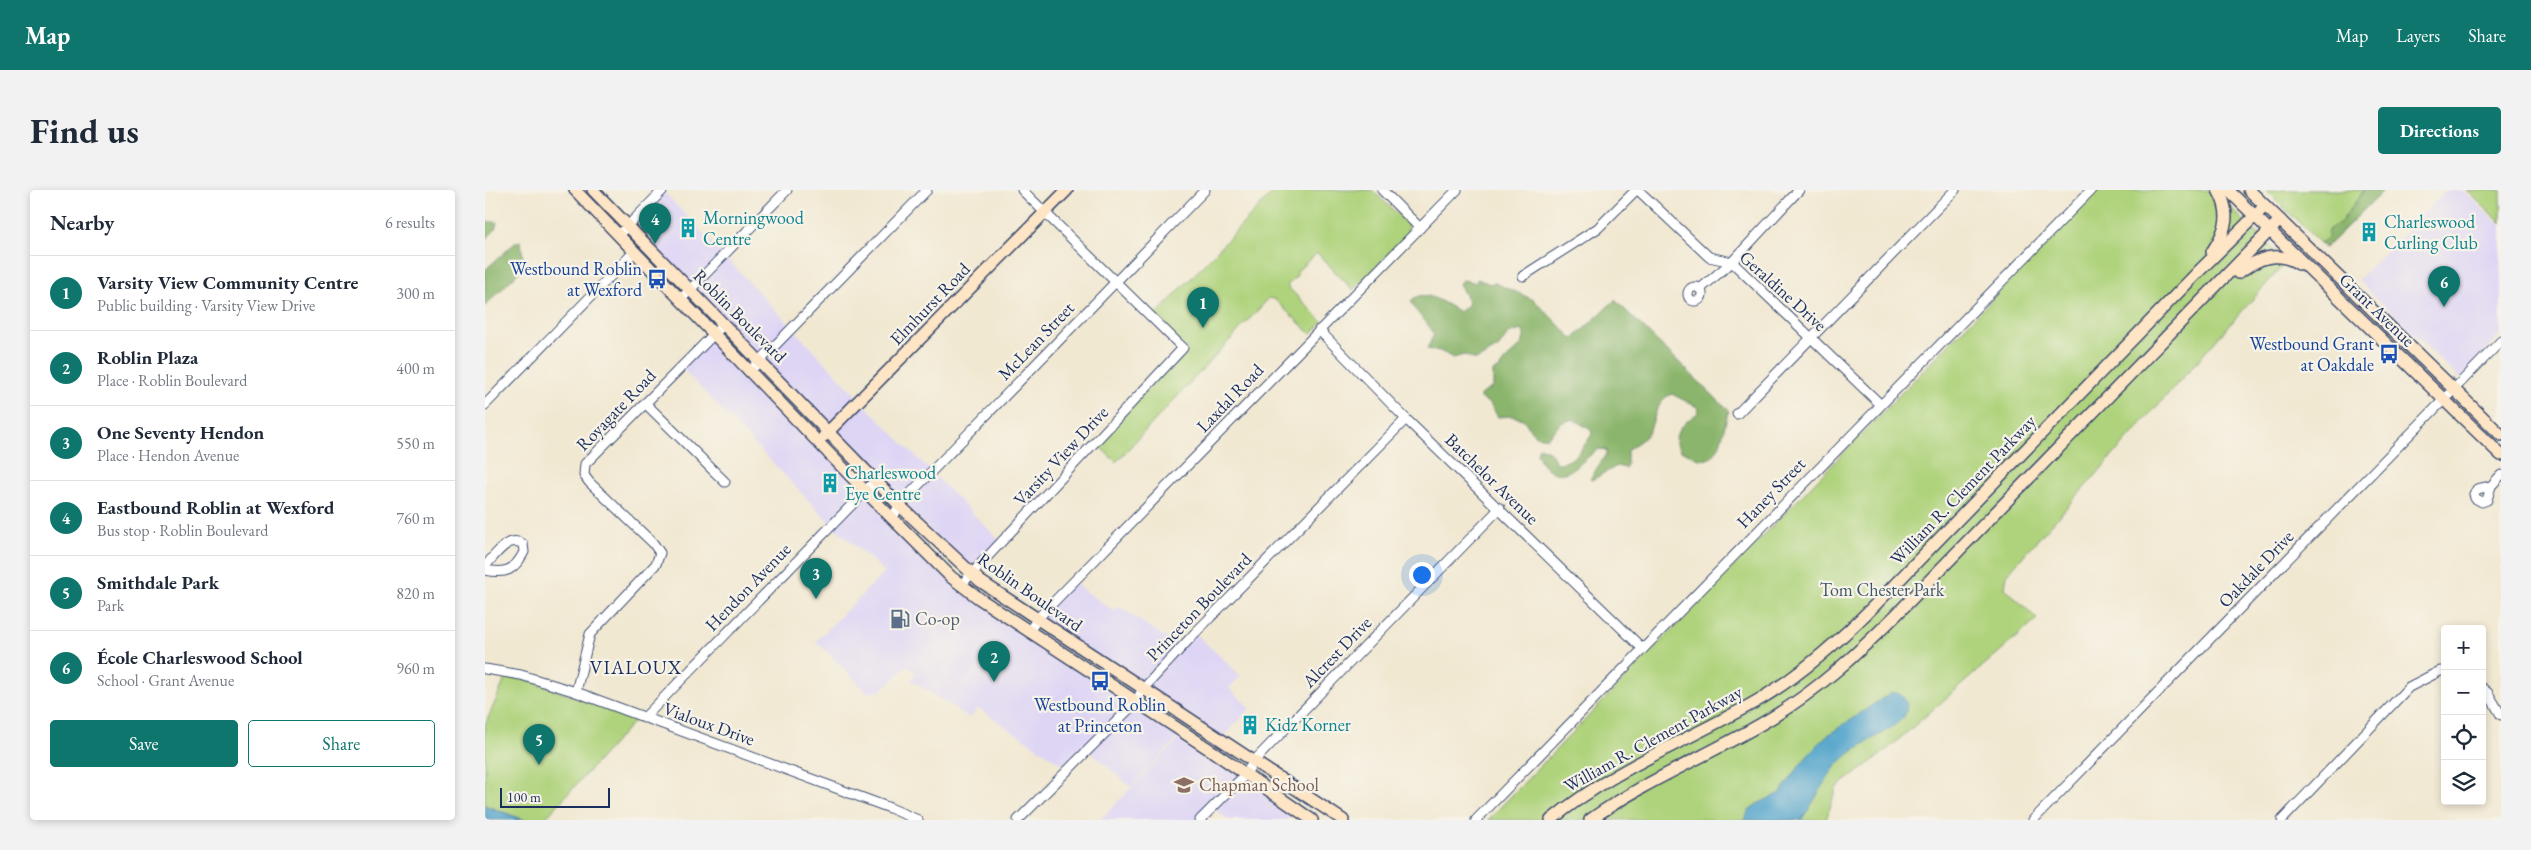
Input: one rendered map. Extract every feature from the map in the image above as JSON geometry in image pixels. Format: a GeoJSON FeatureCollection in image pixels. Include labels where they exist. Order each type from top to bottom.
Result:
{"type":"FeatureCollection","features":[{"type":"Feature","properties":{"kind":"main road","name":"Roblin Boulevard"},"geometry":{"type":"LineString","coordinates":[[575,190],[865,491],[961,585],[1246,774],[1312,820]]}},
{"type":"Feature","properties":{"kind":"main road","name":"Roblin Boulevard"},"geometry":{"type":"LineString","coordinates":[[593,190],[899,505],[971,574],[1142,690],[1343,820]]}},
{"type":"Feature","properties":{"kind":"main road","name":"Elmhurst Road"},"geometry":{"type":"LineString","coordinates":[[818,442],[1067,190]]}},
{"type":"Feature","properties":{"kind":"main road"},"geometry":{"type":"LineString","coordinates":[[2198,272],[2219,242],[2227,222],[2226,206],[2218,190]]}},
{"type":"Feature","properties":{"kind":"main road","name":"Grant Avenue"},"geometry":{"type":"LineString","coordinates":[[2228,190],[2501,455]]}},
{"type":"Feature","properties":{"kind":"main road","name":"Grant Avenue"},"geometry":{"type":"LineString","coordinates":[[2249,190],[2501,435]]}},
{"type":"Feature","properties":{"kind":"main road","name":"William R. Clement Parkway"},"geometry":{"type":"LineString","coordinates":[[1551,820],[1622,772],[1763,697],[1827,651],[1874,606],[2198,272],[2265,206]]}},
{"type":"Feature","properties":{"kind":"main road","name":"William R. Clement Parkway"},"geometry":{"type":"LineString","coordinates":[[1590,820],[1640,788],[1772,718],[1807,695],[1842,667],[1896,615],[2280,220]]}},
{"type":"Feature","properties":{"kind":"main road"},"geometry":{"type":"LineString","coordinates":[[2214,290],[2253,262],[2267,257],[2285,257],[2313,273]]}},
{"type":"Feature","properties":{"kind":"street"},"geometry":{"type":"LineString","coordinates":[[619,235],[663,190]]}},
{"type":"Feature","properties":{"kind":"street"},"geometry":{"type":"LineString","coordinates":[[681,300],[787,190]]}},
{"type":"Feature","properties":{"kind":"street"},"geometry":{"type":"LineString","coordinates":[[750,371],[927,190]]}},
{"type":"Feature","properties":{"kind":"street"},"geometry":{"type":"LineString","coordinates":[[1022,190],[1115,283]]}},
{"type":"Feature","properties":{"kind":"street","name":"McLean Street"},"geometry":{"type":"LineString","coordinates":[[893,518],[899,505],[1205,190]]}},
{"type":"Feature","properties":{"kind":"street"},"geometry":{"type":"LineString","coordinates":[[1382,190],[1420,228]]}},
{"type":"Feature","properties":{"kind":"street","name":"Laxdal Road"},"geometry":{"type":"LineString","coordinates":[[1029,631],[1037,620],[1457,190]]}},
{"type":"Feature","properties":{"kind":"street"},"geometry":{"type":"LineString","coordinates":[[1523,276],[1598,228],[1637,190]]}},
{"type":"Feature","properties":{"kind":"street","name":"Geraldine Drive"},"geometry":{"type":"LineString","coordinates":[[1637,190],[1709,257],[1732,262],[1880,404]]}},
{"type":"Feature","properties":{"kind":"street"},"geometry":{"type":"LineString","coordinates":[[1700,289],[1732,262],[1799,190]]}},
{"type":"Feature","properties":{"kind":"street"},"geometry":{"type":"LineString","coordinates":[[1737,414],[1955,190]]}},
{"type":"Feature","properties":{"kind":"street","name":"Haney Street"},"geometry":{"type":"LineString","coordinates":[[1476,820],[2091,190]]}},
{"type":"Feature","properties":{"kind":"street"},"geometry":{"type":"LineString","coordinates":[[485,405],[634,252]]}},
{"type":"Feature","properties":{"kind":"street","name":"Varsity View Drive"},"geometry":{"type":"LineString","coordinates":[[961,585],[1183,348],[1115,283]]}},
{"type":"Feature","properties":{"kind":"street","name":"Royagate Road"},"geometry":{"type":"LineString","coordinates":[[576,692],[590,634],[656,564],[660,553],[653,543],[589,482],[583,470],[589,459],[724,324]]}},
{"type":"Feature","properties":{"kind":"street","name":"Batchelor Avenue"},"geometry":{"type":"LineString","coordinates":[[1319,330],[1406,419],[1500,508],[1643,649]]}},
{"type":"Feature","properties":{"kind":"street","name":"Oakdale Drive"},"geometry":{"type":"LineString","coordinates":[[2033,820],[2501,341]]}},
{"type":"Feature","properties":{"kind":"street"},"geometry":{"type":"LineString","coordinates":[[645,403],[725,482]]}},
{"type":"Feature","properties":{"kind":"street","name":"Princeton Boulevard"},"geometry":{"type":"LineString","coordinates":[[1018,820],[1136,702],[1142,690],[1406,419]]}},
{"type":"Feature","properties":{"kind":"street"},"geometry":{"type":"LineString","coordinates":[[2491,486],[2501,475]]}},
{"type":"Feature","properties":{"kind":"street","name":"Hendon Avenue"},"geometry":{"type":"LineString","coordinates":[[644,718],[876,480]]}},
{"type":"Feature","properties":{"kind":"street","name":"Alcrest Drive"},"geometry":{"type":"LineString","coordinates":[[1200,820],[1246,774],[1253,762],[1500,508]]}},
{"type":"Feature","properties":{"kind":"street"},"geometry":{"type":"LineString","coordinates":[[485,566],[510,541],[516,540],[523,544],[524,552],[510,570],[500,573],[485,570]]}},
{"type":"Feature","properties":{"kind":"street","name":"Vialoux Drive"},"geometry":{"type":"LineString","coordinates":[[485,669],[521,675],[576,692],[893,808],[918,820]]}},
{"type":"Feature","properties":{"kind":"street"},"geometry":{"type":"LineString","coordinates":[[2282,820],[2409,687],[2441,671]]}},
{"type":"Feature","properties":{"kind":"street"},"geometry":{"type":"LineString","coordinates":[[2486,691],[2501,715]]}},
{"type":"Feature","properties":{"kind":"shaded area"},"geometry":{"type":"Polygon","coordinates":[[[2446,190],[2462,190],[2501,226],[2501,334],[2460,379],[2358,280],[2446,190]]]}},
{"type":"Feature","properties":{"kind":"shaded area"},"geometry":{"type":"Polygon","coordinates":[[[664,192],[870,410],[1000,541],[971,572],[631,226],[664,192]]]}},
{"type":"Feature","properties":{"kind":"shaded area"},"geometry":{"type":"Polygon","coordinates":[[[714,336],[951,579],[1132,702],[1066,767],[978,708],[970,718],[911,680],[916,673],[908,666],[879,692],[867,692],[816,641],[885,572],[834,527],[682,368],[714,336]]]}},
{"type":"Feature","properties":{"kind":"shaded area"},"geometry":{"type":"Polygon","coordinates":[[[1072,582],[1114,611],[1120,607],[1181,648],[1195,633],[1241,676],[1229,688],[1250,708],[1223,738],[1038,618],[1072,582]]]}},
{"type":"Feature","properties":{"kind":"shaded area"},"geometry":{"type":"Polygon","coordinates":[[[1136,703],[1182,734],[1131,787],[1089,750],[1136,703]]]}},
{"type":"Feature","properties":{"kind":"shaded area","name":"Chapman School"},"geometry":{"type":"Polygon","coordinates":[[[1183,735],[1244,775],[1199,820],[1100,820],[1183,735]]]}},
{"type":"Feature","properties":{"kind":"shaded area"},"geometry":{"type":"Polygon","coordinates":[[[1246,776],[1296,810],[1287,820],[1228,820],[1214,808],[1246,776]]]}},
{"type":"Feature","properties":{"kind":"green space"},"geometry":{"type":"Polygon","coordinates":[[[1275,190],[1372,190],[1408,224],[1408,233],[1353,290],[1317,253],[1296,272],[1298,274],[1287,286],[1323,322],[1311,334],[1274,299],[1269,298],[1116,462],[1097,444],[1186,348],[1154,317],[1275,190]]]}},
{"type":"Feature","properties":{"kind":"green space","name":"Tom Chester Park"},"geometry":{"type":"Polygon","coordinates":[[[2098,190],[2213,190],[2286,262],[2007,574],[2005,588],[2037,619],[1883,753],[1836,788],[1826,820],[1488,820],[2098,190]]]}},
{"type":"Feature","properties":{"kind":"green space"},"geometry":{"type":"Polygon","coordinates":[[[2266,190],[2384,190],[2325,248],[2266,190]]]}},
{"type":"Feature","properties":{"kind":"green space"},"geometry":{"type":"Polygon","coordinates":[[[2364,190],[2384,190],[2325,248],[2320,243],[2328,238],[2329,229],[2341,222],[2364,190]]]}},
{"type":"Feature","properties":{"kind":"green space"},"geometry":{"type":"Polygon","coordinates":[[[2466,190],[2501,190],[2501,223],[2466,190]]]}},
{"type":"Feature","properties":{"kind":"green space"},"geometry":{"type":"Polygon","coordinates":[[[485,222],[497,222],[495,230],[485,240],[485,222]]]}},
{"type":"Feature","properties":{"kind":"green space"},"geometry":{"type":"Polygon","coordinates":[[[521,241],[524,267],[485,306],[485,270],[515,243],[521,241]]]}},
{"type":"Feature","properties":{"kind":"green space"},"geometry":{"type":"Polygon","coordinates":[[[1477,279],[1490,284],[1495,283],[1534,300],[1573,339],[1615,300],[1729,411],[1721,441],[1713,456],[1707,459],[1699,459],[1681,451],[1677,445],[1676,439],[1679,429],[1698,413],[1699,408],[1672,394],[1666,397],[1659,405],[1648,433],[1627,450],[1627,464],[1625,468],[1617,466],[1592,480],[1590,479],[1606,454],[1607,450],[1599,449],[1568,472],[1555,473],[1548,469],[1541,462],[1537,453],[1539,447],[1549,451],[1557,463],[1563,463],[1569,461],[1582,449],[1592,434],[1591,430],[1573,419],[1561,423],[1548,437],[1538,436],[1535,435],[1523,419],[1511,416],[1498,417],[1490,404],[1480,398],[1480,395],[1493,387],[1493,372],[1500,368],[1520,346],[1524,336],[1523,331],[1508,334],[1498,348],[1476,360],[1464,355],[1453,358],[1440,351],[1427,349],[1434,334],[1415,310],[1411,301],[1416,297],[1429,296],[1460,312],[1469,304],[1459,283],[1463,280],[1477,283],[1477,279]]]}},
{"type":"Feature","properties":{"kind":"green space"},"geometry":{"type":"Polygon","coordinates":[[[506,677],[528,680],[636,719],[544,820],[525,820],[485,805],[485,725],[506,677]]]}},
{"type":"Feature","properties":{"kind":"water"},"geometry":{"type":"Polygon","coordinates":[[[1892,692],[1901,695],[1907,704],[1904,717],[1850,753],[1836,766],[1801,820],[1744,820],[1750,809],[1780,793],[1803,761],[1825,737],[1892,692]]]}},
{"type":"Feature","properties":{"kind":"water"},"geometry":{"type":"Polygon","coordinates":[[[485,806],[524,820],[485,820],[485,806]]]}},
{"type":"Feature","properties":{"kind":"place","name":"Morningwood Centre"},"geometry":{"type":"Point","coordinates":[688,228]}},
{"type":"Feature","properties":{"kind":"place","name":"Charleswood Curling Club"},"geometry":{"type":"Point","coordinates":[2369,232]}},
{"type":"Feature","properties":{"kind":"place","name":"Eastbound Roblin at Wexford"},"geometry":{"type":"Point","coordinates":[655,244]}},
{"type":"Feature","properties":{"kind":"place","name":"Westbound Roblin at Wexford"},"geometry":{"type":"Point","coordinates":[657,279]}},
{"type":"Feature","properties":{"kind":"place","name":"École Charleswood School"},"geometry":{"type":"Point","coordinates":[2444,307]}},
{"type":"Feature","properties":{"kind":"place","name":"Varsity View Community Centre"},"geometry":{"type":"Point","coordinates":[1203,328]}},
{"type":"Feature","properties":{"kind":"place","name":"Westbound Grant at Oakdale"},"geometry":{"type":"Point","coordinates":[2389,354]}},
{"type":"Feature","properties":{"kind":"place","name":"Charleswood Eye Centre"},"geometry":{"type":"Point","coordinates":[830,483]}},
{"type":"Feature","properties":{"kind":"place","name":"One Seventy Hendon"},"geometry":{"type":"Point","coordinates":[816,599]}},
{"type":"Feature","properties":{"kind":"place","name":"Co-op"},"geometry":{"type":"Point","coordinates":[900,619]}},
{"type":"Feature","properties":{"kind":"place","name":"Westbound Roblin at Princeton"},"geometry":{"type":"Point","coordinates":[1100,681]}},
{"type":"Feature","properties":{"kind":"place","name":"Roblin Plaza"},"geometry":{"type":"Point","coordinates":[994,682]}},
{"type":"Feature","properties":{"kind":"place","name":"Kidz Korner"},"geometry":{"type":"Point","coordinates":[1250,725]}},
{"type":"Feature","properties":{"kind":"place","name":"Smithdale Park"},"geometry":{"type":"Point","coordinates":[539,765]}},
{"type":"Feature","properties":{"kind":"place","name":"Chapman School"},"geometry":{"type":"Point","coordinates":[1184,785]}},
{"type":"Feature","properties":{"kind":"district","name":"VIALOUX"},"geometry":{"type":"Point","coordinates":[636,667]}}]}
